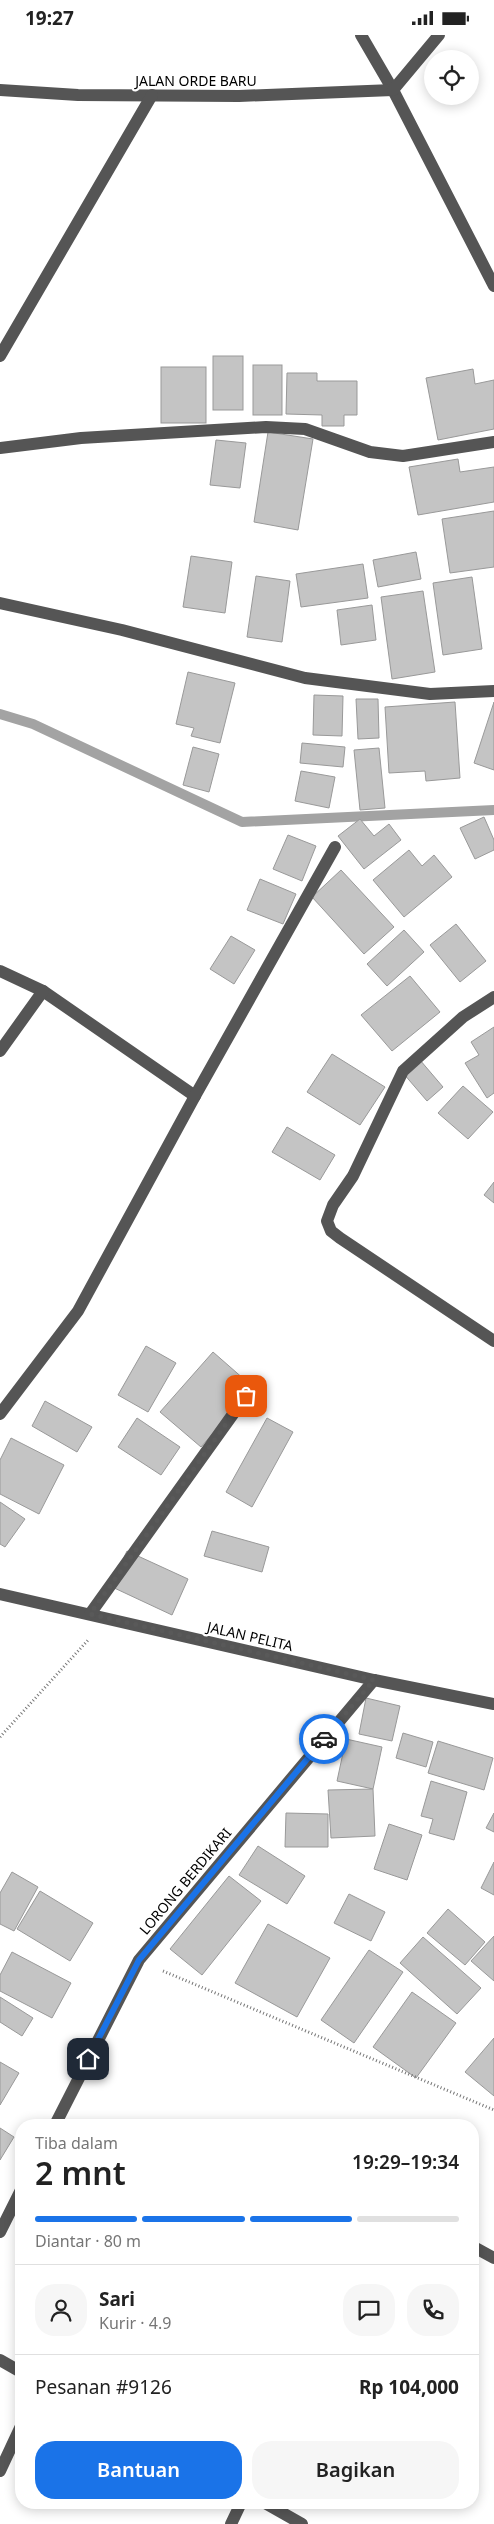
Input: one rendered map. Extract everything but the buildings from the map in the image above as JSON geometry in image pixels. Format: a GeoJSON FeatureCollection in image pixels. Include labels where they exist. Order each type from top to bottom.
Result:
{"type":"FeatureCollection","features":[{"type":"Feature","properties":{"kind":"street"},"geometry":{"type":"LineString","coordinates":[[361,35],[393,90],[494,286]]}},
{"type":"Feature","properties":{"kind":"street"},"geometry":{"type":"LineString","coordinates":[[393,90],[439,35]]}},
{"type":"Feature","properties":{"kind":"street","name":"JALAN ORDE BARU"},"geometry":{"type":"LineString","coordinates":[[0,90],[78,95],[239,96],[393,90]]}},
{"type":"Feature","properties":{"kind":"street"},"geometry":{"type":"LineString","coordinates":[[0,356],[152,95]]}},
{"type":"Feature","properties":{"kind":"street"},"geometry":{"type":"LineString","coordinates":[[0,448],[81,438],[266,427],[305,429],[370,452],[402,456],[494,442]]}},
{"type":"Feature","properties":{"kind":"street"},"geometry":{"type":"LineString","coordinates":[[0,603],[122,630],[305,678],[430,694],[494,691]]}},
{"type":"Feature","properties":{"kind":"street"},"geometry":{"type":"LineString","coordinates":[[0,1414],[78,1311],[195,1095],[335,847]]}},
{"type":"Feature","properties":{"kind":"street"},"geometry":{"type":"LineString","coordinates":[[0,971],[43,991],[195,1095]]}},
{"type":"Feature","properties":{"kind":"street"},"geometry":{"type":"LineString","coordinates":[[0,1051],[43,991]]}},
{"type":"Feature","properties":{"kind":"street"},"geometry":{"type":"LineString","coordinates":[[494,997],[463,1017],[402,1071],[353,1176],[333,1205],[327,1221],[331,1231],[340,1238],[494,1341]]}},
{"type":"Feature","properties":{"kind":"street"},"geometry":{"type":"LineString","coordinates":[[90,1614],[246,1396]]}},
{"type":"Feature","properties":{"kind":"street","name":"JALAN PELITA"},"geometry":{"type":"LineString","coordinates":[[0,1594],[374,1680],[494,1704]]}},
{"type":"Feature","properties":{"kind":"street","name":"LORONG BERDIKARI"},"geometry":{"type":"LineString","coordinates":[[58,2119],[139,1960],[374,1680]]}},
{"type":"Feature","properties":{"kind":"street"},"geometry":{"type":"LineString","coordinates":[[0,2232],[15,2202]]}},
{"type":"Feature","properties":{"kind":"street"},"geometry":{"type":"LineString","coordinates":[[479,2250],[494,2258]]}},
{"type":"Feature","properties":{"kind":"street"},"geometry":{"type":"LineString","coordinates":[[0,2360],[15,2368]]}},
{"type":"Feature","properties":{"kind":"street"},"geometry":{"type":"LineString","coordinates":[[0,2471],[15,2439]]}},
{"type":"Feature","properties":{"kind":"street"},"geometry":{"type":"LineString","coordinates":[[231,2524],[238,2509]]}},
{"type":"Feature","properties":{"kind":"street"},"geometry":{"type":"LineString","coordinates":[[276,2509],[302,2524]]}},
{"type":"Feature","properties":{"kind":"path"},"geometry":{"type":"LineString","coordinates":[[0,1737],[108,1619]]}},
{"type":"Feature","properties":{"kind":"path"},"geometry":{"type":"LineString","coordinates":[[139,1960],[494,2110]]}},
{"type":"Feature","properties":{"kind":"waterway"},"geometry":{"type":"LineString","coordinates":[[0,714],[33,724],[242,822],[494,810]]}},
{"type":"Feature","properties":{"kind":"way so far"},"geometry":{"type":"LineString","coordinates":[[246,1396],[90,1614],[374,1680],[324,1739]]}},
{"type":"Feature","properties":{"kind":"route"},"geometry":{"type":"LineString","coordinates":[[88,2059],[139,1960],[324,1739]]}}]}
